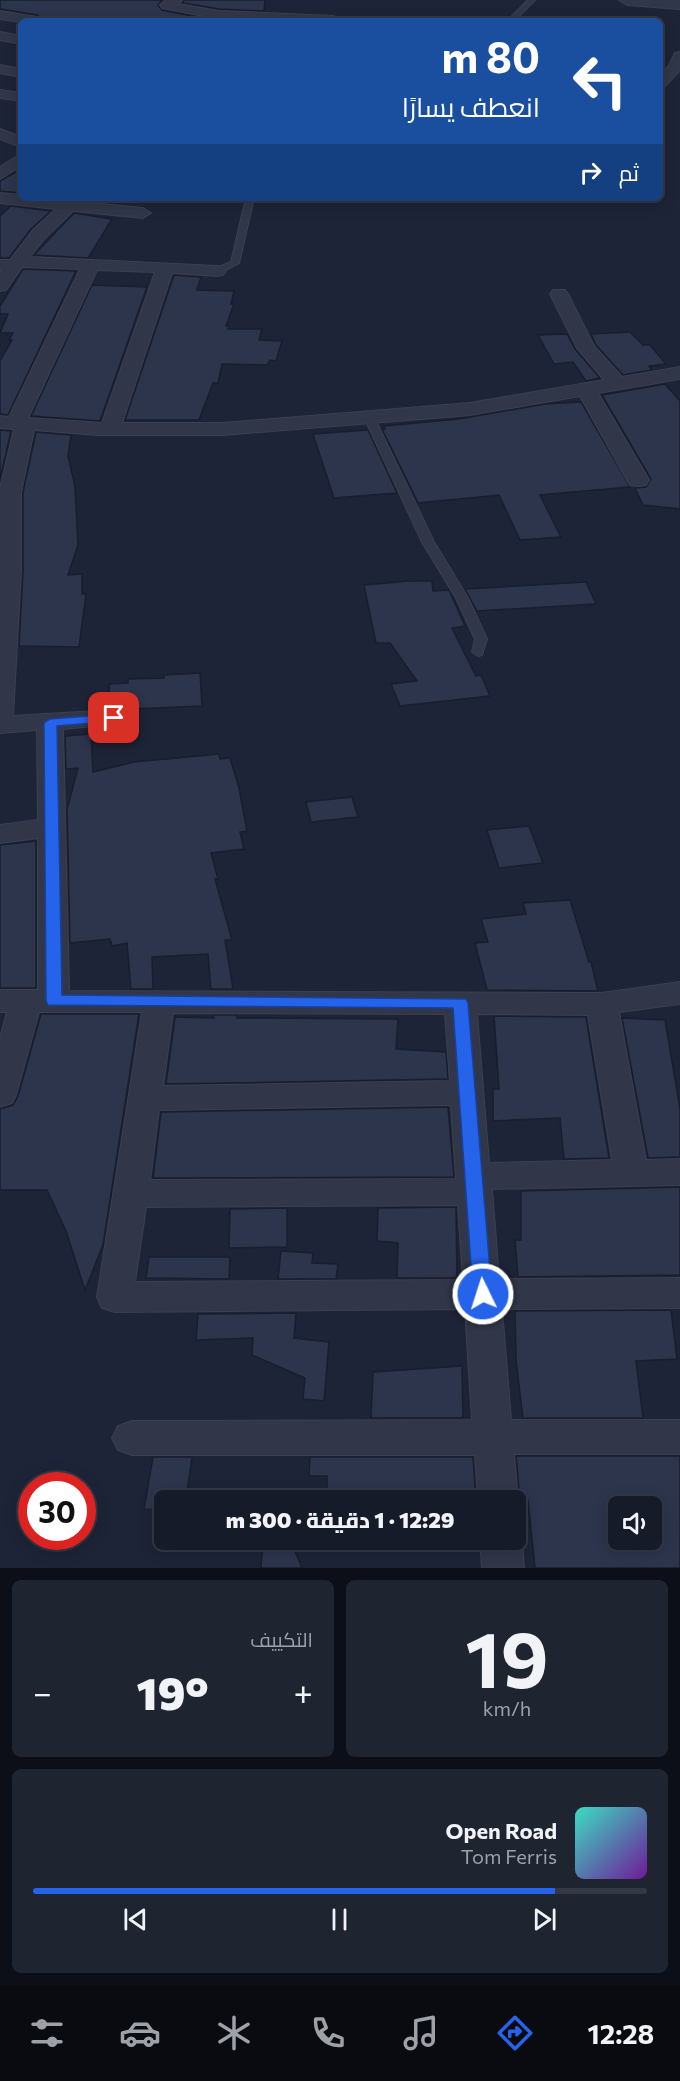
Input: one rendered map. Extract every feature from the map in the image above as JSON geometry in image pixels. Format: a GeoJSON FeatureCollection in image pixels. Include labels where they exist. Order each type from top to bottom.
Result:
{"type":"FeatureCollection","features":[{"type":"Feature","properties":{"kind":"street"},"geometry":{"type":"LineString","coordinates":[[176,0],[166,5],[245,18]]}},
{"type":"Feature","properties":{"kind":"street"},"geometry":{"type":"LineString","coordinates":[[627,0],[680,4]]}},
{"type":"Feature","properties":{"kind":"street"},"geometry":{"type":"LineString","coordinates":[[0,15],[18,18]]}},
{"type":"Feature","properties":{"kind":"street"},"geometry":{"type":"LineString","coordinates":[[0,36],[18,39]]}},
{"type":"Feature","properties":{"kind":"street"},"geometry":{"type":"LineString","coordinates":[[0,56],[18,59]]}},
{"type":"Feature","properties":{"kind":"street"},"geometry":{"type":"LineString","coordinates":[[663,79],[674,69],[680,56]]}},
{"type":"Feature","properties":{"kind":"street"},"geometry":{"type":"LineString","coordinates":[[0,69],[18,72]]}},
{"type":"Feature","properties":{"kind":"street"},"geometry":{"type":"LineString","coordinates":[[0,94],[18,97]]}},
{"type":"Feature","properties":{"kind":"street"},"geometry":{"type":"LineString","coordinates":[[0,132],[18,141]]}},
{"type":"Feature","properties":{"kind":"street"},"geometry":{"type":"LineString","coordinates":[[0,174],[18,161]]}},
{"type":"Feature","properties":{"kind":"street"},"geometry":{"type":"LineString","coordinates":[[0,198],[18,199]]}},
{"type":"Feature","properties":{"kind":"street"},"geometry":{"type":"LineString","coordinates":[[0,285],[11,264],[73,201],[143,213]]}},
{"type":"Feature","properties":{"kind":"street"},"geometry":{"type":"LineString","coordinates":[[11,264],[165,267],[217,271]]}},
{"type":"Feature","properties":{"kind":"street"},"geometry":{"type":"LineString","coordinates":[[91,265],[14,423],[9,571],[0,723],[50,723],[114,718]]}},
{"type":"Feature","properties":{"kind":"street"},"geometry":{"type":"LineString","coordinates":[[110,429],[165,267]]}},
{"type":"Feature","properties":{"kind":"street"},"geometry":{"type":"LineString","coordinates":[[559,294],[586,348],[618,384]]}},
{"type":"Feature","properties":{"kind":"street"},"geometry":{"type":"LineString","coordinates":[[14,423],[110,429],[223,429],[470,409],[680,373]]}},
{"type":"Feature","properties":{"kind":"street"},"geometry":{"type":"LineString","coordinates":[[586,389],[638,480]]}},
{"type":"Feature","properties":{"kind":"street"},"geometry":{"type":"LineString","coordinates":[[0,1095],[27,1001],[52,827],[50,723]]}},
{"type":"Feature","properties":{"kind":"street"},"geometry":{"type":"LineString","coordinates":[[0,834],[52,827]]}},
{"type":"Feature","properties":{"kind":"street"},"geometry":{"type":"LineString","coordinates":[[27,1001],[602,1004],[680,993]]}},
{"type":"Feature","properties":{"kind":"street"},"geometry":{"type":"LineString","coordinates":[[159,1001],[115,1297],[680,1293]]}},
{"type":"Feature","properties":{"kind":"street"},"geometry":{"type":"LineString","coordinates":[[460,1003],[497,1490]]}},
{"type":"Feature","properties":{"kind":"street"},"geometry":{"type":"LineString","coordinates":[[602,1004],[632,1173]]}},
{"type":"Feature","properties":{"kind":"street"},"geometry":{"type":"LineString","coordinates":[[145,1098],[467,1093]]}},
{"type":"Feature","properties":{"kind":"street"},"geometry":{"type":"LineString","coordinates":[[131,1194],[474,1184],[680,1172]]}},
{"type":"Feature","properties":{"kind":"street"},"geometry":{"type":"LineString","coordinates":[[132,1438],[680,1437]]}},
{"type":"Feature","properties":{"kind":"street"},"geometry":{"type":"LineString","coordinates":[[502,1550],[503,1568]]}},
{"type":"Feature","properties":{"kind":"lane"},"geometry":{"type":"LineString","coordinates":[[513,18],[532,0]]}},
{"type":"Feature","properties":{"kind":"lane"},"geometry":{"type":"LineString","coordinates":[[217,271],[235,263],[249,201]]}},
{"type":"Feature","properties":{"kind":"lane"},"geometry":{"type":"LineString","coordinates":[[369,417],[428,542],[462,598],[481,639],[478,652]]}},
{"type":"Feature","properties":{"kind":"building"},"geometry":{"type":"Polygon","coordinates":[[[0,0],[162,0],[158,5],[162,10],[202,18],[41,18],[37,15],[0,9],[0,0]]]}},
{"type":"Feature","properties":{"kind":"building"},"geometry":{"type":"Polygon","coordinates":[[[184,0],[265,0],[264,11],[219,9],[183,3],[184,0]]]}},
{"type":"Feature","properties":{"kind":"building"},"geometry":{"type":"Polygon","coordinates":[[[18,171],[18,193],[0,191],[0,181],[18,171]]]}},
{"type":"Feature","properties":{"kind":"building"},"geometry":{"type":"Polygon","coordinates":[[[11,206],[51,211],[31,229],[9,258],[0,258],[0,216],[11,206]]]}},
{"type":"Feature","properties":{"kind":"building"},"geometry":{"type":"Polygon","coordinates":[[[74,213],[112,219],[88,258],[34,255],[74,213]]]}},
{"type":"Feature","properties":{"kind":"building"},"geometry":{"type":"Polygon","coordinates":[[[23,269],[76,271],[8,415],[0,414],[0,361],[12,340],[9,340],[13,333],[0,333],[8,314],[0,314],[0,306],[23,269]]]}},
{"type":"Feature","properties":{"kind":"building"},"geometry":{"type":"Polygon","coordinates":[[[174,275],[201,277],[197,290],[234,291],[231,304],[234,304],[226,326],[229,326],[228,329],[262,329],[259,340],[282,341],[276,361],[270,360],[267,365],[222,364],[218,383],[213,383],[199,420],[125,420],[174,275]]]}},
{"type":"Feature","properties":{"kind":"building"},"geometry":{"type":"Polygon","coordinates":[[[92,285],[147,287],[100,421],[31,416],[92,285]]]}},
{"type":"Feature","properties":{"kind":"building"},"geometry":{"type":"Polygon","coordinates":[[[630,332],[643,345],[650,345],[666,364],[649,366],[652,370],[623,375],[596,345],[591,334],[630,332]]]}},
{"type":"Feature","properties":{"kind":"building"},"geometry":{"type":"Polygon","coordinates":[[[567,334],[575,349],[600,378],[586,381],[573,362],[554,364],[538,335],[567,334]]]}},
{"type":"Feature","properties":{"kind":"building"},"geometry":{"type":"Polygon","coordinates":[[[665,384],[680,401],[680,509],[643,505],[635,488],[646,487],[651,479],[602,395],[665,384]]]}},
{"type":"Feature","properties":{"kind":"building"},"geometry":{"type":"Polygon","coordinates":[[[581,402],[630,487],[540,495],[561,537],[520,540],[499,495],[418,503],[382,429],[385,429],[384,426],[459,419],[545,404],[581,402]]]}},
{"type":"Feature","properties":{"kind":"building"},"geometry":{"type":"Polygon","coordinates":[[[0,430],[11,431],[0,479],[0,430]]]}},
{"type":"Feature","properties":{"kind":"building"},"geometry":{"type":"Polygon","coordinates":[[[368,430],[397,493],[334,498],[313,434],[368,430]]]}},
{"type":"Feature","properties":{"kind":"building"},"geometry":{"type":"Polygon","coordinates":[[[36,432],[71,435],[68,456],[75,486],[78,545],[68,575],[82,574],[82,594],[86,594],[79,647],[19,646],[23,571],[23,492],[36,432]]]}},
{"type":"Feature","properties":{"kind":"building"},"geometry":{"type":"Polygon","coordinates":[[[432,581],[433,591],[449,590],[465,626],[452,628],[476,676],[481,675],[490,696],[400,706],[391,684],[417,681],[390,643],[376,643],[364,585],[432,581]]]}},
{"type":"Feature","properties":{"kind":"building"},"geometry":{"type":"Polygon","coordinates":[[[586,582],[596,604],[477,611],[465,589],[586,582]]]}},
{"type":"Feature","properties":{"kind":"building"},"geometry":{"type":"Polygon","coordinates":[[[200,673],[202,706],[132,709],[133,713],[126,714],[124,711],[110,708],[109,684],[128,683],[128,679],[164,678],[164,675],[200,673]]]}},
{"type":"Feature","properties":{"kind":"building"},"geometry":{"type":"Polygon","coordinates":[[[91,734],[93,772],[134,762],[219,754],[220,759],[230,758],[239,788],[247,831],[240,832],[244,849],[211,853],[218,879],[215,879],[232,940],[225,940],[233,989],[211,989],[208,954],[152,957],[153,989],[131,989],[127,943],[112,946],[110,939],[70,943],[67,810],[78,768],[66,769],[65,736],[91,734]]]}},
{"type":"Feature","properties":{"kind":"building"},"geometry":{"type":"Polygon","coordinates":[[[352,797],[358,817],[311,822],[306,802],[352,797]]]}},
{"type":"Feature","properties":{"kind":"building"},"geometry":{"type":"Polygon","coordinates":[[[529,826],[543,863],[499,868],[487,830],[529,826]]]}},
{"type":"Feature","properties":{"kind":"building"},"geometry":{"type":"Polygon","coordinates":[[[36,841],[36,988],[0,988],[0,845],[36,841]]]}},
{"type":"Feature","properties":{"kind":"building"},"geometry":{"type":"Polygon","coordinates":[[[570,900],[589,962],[591,962],[598,991],[487,990],[475,943],[488,942],[481,919],[526,914],[523,903],[570,900]]]}},
{"type":"Feature","properties":{"kind":"building"},"geometry":{"type":"Polygon","coordinates":[[[41,1014],[139,1014],[103,1245],[85,1290],[66,1231],[47,1190],[0,1190],[0,1109],[13,1105],[18,1096],[41,1014]]]}},
{"type":"Feature","properties":{"kind":"building"},"geometry":{"type":"Polygon","coordinates":[[[213,1015],[237,1015],[237,1018],[398,1019],[396,1049],[446,1052],[448,1079],[166,1084],[175,1017],[214,1018],[213,1015]]]}},
{"type":"Feature","properties":{"kind":"building"},"geometry":{"type":"Polygon","coordinates":[[[494,1016],[586,1017],[609,1158],[564,1159],[560,1118],[493,1121],[493,1089],[499,1089],[494,1016]]]}},
{"type":"Feature","properties":{"kind":"building"},"geometry":{"type":"Polygon","coordinates":[[[622,1018],[665,1020],[680,1109],[680,1157],[648,1158],[622,1018]]]}},
{"type":"Feature","properties":{"kind":"building"},"geometry":{"type":"Polygon","coordinates":[[[448,1107],[454,1177],[153,1178],[161,1112],[448,1107]]]}},
{"type":"Feature","properties":{"kind":"building"},"geometry":{"type":"Polygon","coordinates":[[[680,1187],[680,1275],[518,1277],[515,1240],[521,1240],[521,1191],[680,1187]]]}},
{"type":"Feature","properties":{"kind":"building"},"geometry":{"type":"Polygon","coordinates":[[[456,1207],[457,1278],[397,1278],[398,1243],[377,1241],[378,1208],[456,1207]]]}},
{"type":"Feature","properties":{"kind":"building"},"geometry":{"type":"Polygon","coordinates":[[[287,1208],[287,1247],[229,1248],[230,1209],[287,1208]]]}},
{"type":"Feature","properties":{"kind":"building"},"geometry":{"type":"Polygon","coordinates":[[[281,1251],[313,1253],[312,1263],[338,1264],[336,1279],[278,1279],[281,1251]]]}},
{"type":"Feature","properties":{"kind":"building"},"geometry":{"type":"Polygon","coordinates":[[[149,1257],[230,1257],[229,1279],[146,1278],[149,1257]]]}},
{"type":"Feature","properties":{"kind":"building"},"geometry":{"type":"Polygon","coordinates":[[[671,1310],[677,1359],[636,1361],[643,1418],[523,1418],[516,1360],[515,1311],[671,1310]]]}},
{"type":"Feature","properties":{"kind":"building"},"geometry":{"type":"Polygon","coordinates":[[[296,1313],[294,1338],[329,1342],[324,1401],[303,1399],[305,1378],[252,1355],[253,1338],[196,1340],[198,1314],[296,1313]]]}},
{"type":"Feature","properties":{"kind":"building"},"geometry":{"type":"Polygon","coordinates":[[[462,1366],[463,1418],[371,1418],[373,1372],[462,1366]]]}},
{"type":"Feature","properties":{"kind":"building"},"geometry":{"type":"Polygon","coordinates":[[[516,1456],[680,1456],[680,1568],[535,1568],[528,1500],[526,1500],[526,1490],[519,1490],[516,1456]]]}},
{"type":"Feature","properties":{"kind":"building"},"geometry":{"type":"Polygon","coordinates":[[[153,1457],[192,1457],[187,1490],[154,1490],[154,1509],[144,1509],[153,1457]]]}},
{"type":"Feature","properties":{"kind":"building"},"geometry":{"type":"Polygon","coordinates":[[[310,1457],[473,1457],[475,1490],[327,1490],[327,1476],[309,1476],[310,1457]]]}},
{"type":"Feature","properties":{"kind":"building"},"geometry":{"type":"Polygon","coordinates":[[[262,1550],[295,1550],[302,1568],[261,1568],[262,1550]]]}},
{"type":"Feature","properties":{"kind":"route"},"geometry":{"type":"LineString","coordinates":[[114,718],[50,723],[54,1001],[460,1003],[483,1294]]}}]}
